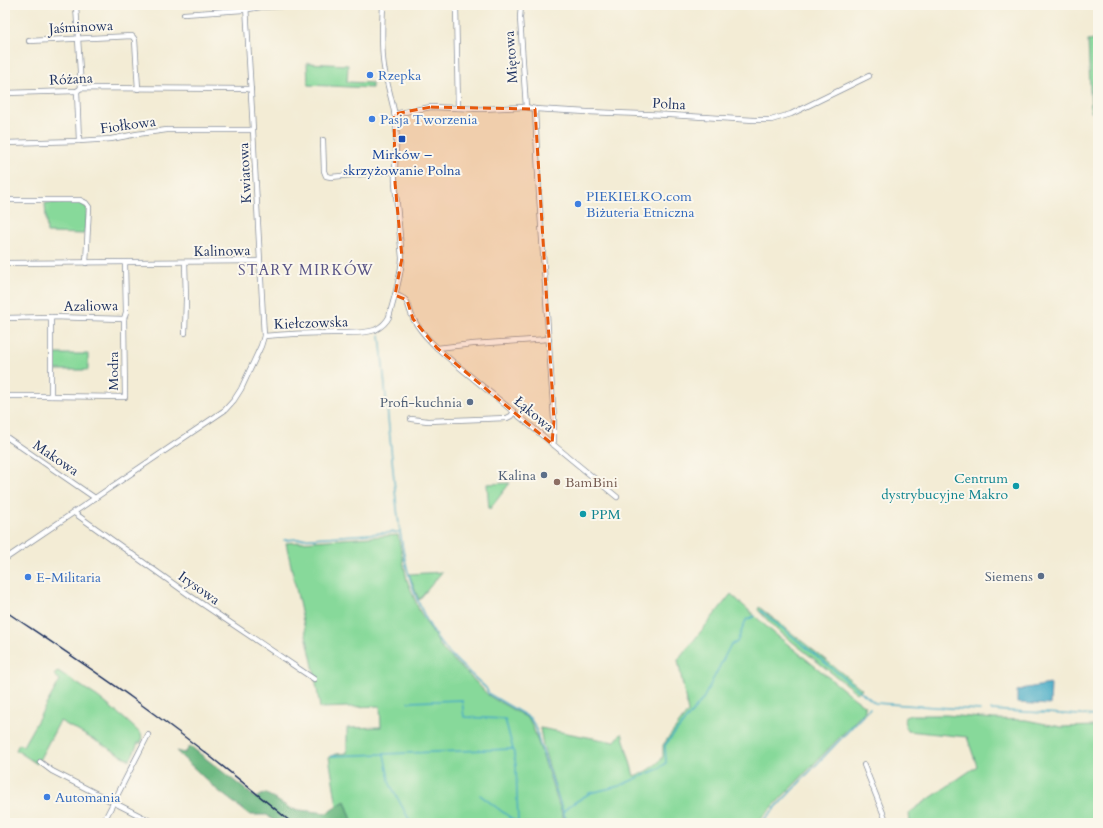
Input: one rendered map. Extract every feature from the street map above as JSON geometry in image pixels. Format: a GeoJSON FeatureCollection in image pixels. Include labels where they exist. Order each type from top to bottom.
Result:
{"type":"FeatureCollection","features":[{"type":"Feature","properties":{"kind":"street"},"geometry":{"type":"LineString","coordinates":[[76,5],[79,141]]}},
{"type":"Feature","properties":{"kind":"street"},"geometry":{"type":"LineString","coordinates":[[184,14],[246,7],[307,5]]}},
{"type":"Feature","properties":{"kind":"street","name":"Kiełczowska"},"geometry":{"type":"LineString","coordinates":[[5,559],[219,414],[232,403],[241,389],[264,336],[307,333],[360,332],[374,330],[380,327],[387,320],[395,295],[402,258],[394,171],[397,140],[394,114],[383,62],[383,5]]}},
{"type":"Feature","properties":{"kind":"street"},"geometry":{"type":"LineString","coordinates":[[456,5],[458,108]]}},
{"type":"Feature","properties":{"kind":"street","name":"Miętowa"},"geometry":{"type":"LineString","coordinates":[[520,5],[526,107]]}},
{"type":"Feature","properties":{"kind":"street","name":"Kwiatowa"},"geometry":{"type":"LineString","coordinates":[[246,7],[264,336]]}},
{"type":"Feature","properties":{"kind":"street","name":"Jaśminowa"},"geometry":{"type":"LineString","coordinates":[[29,41],[132,36],[135,40],[138,89]]}},
{"type":"Feature","properties":{"kind":"street","name":"Polna"},"geometry":{"type":"LineString","coordinates":[[394,114],[431,107],[481,109],[526,107],[535,109],[772,120],[791,114],[869,76]]}},
{"type":"Feature","properties":{"kind":"street","name":"Różana"},"geometry":{"type":"LineString","coordinates":[[5,93],[79,89],[251,89]]}},
{"type":"Feature","properties":{"kind":"street"},"geometry":{"type":"LineString","coordinates":[[535,109],[554,420],[554,441],[552,444]]}},
{"type":"Feature","properties":{"kind":"street","name":"Fiołkowa"},"geometry":{"type":"LineString","coordinates":[[5,143],[112,139],[167,130],[253,130]]}},
{"type":"Feature","properties":{"kind":"street"},"geometry":{"type":"LineString","coordinates":[[323,140],[324,172],[326,176],[331,177],[394,171]]}},
{"type":"Feature","properties":{"kind":"street"},"geometry":{"type":"LineString","coordinates":[[5,200],[80,200],[86,203],[88,207],[86,263]]}},
{"type":"Feature","properties":{"kind":"street","name":"Kalinowa"},"geometry":{"type":"LineString","coordinates":[[125,263],[260,261]]}},
{"type":"Feature","properties":{"kind":"street","name":"Kalinowa"},"geometry":{"type":"LineString","coordinates":[[185,262],[185,333]]}},
{"type":"Feature","properties":{"kind":"street"},"geometry":{"type":"LineString","coordinates":[[5,263],[125,263]]}},
{"type":"Feature","properties":{"kind":"street","name":"Azaliowa"},"geometry":{"type":"LineString","coordinates":[[5,318],[51,317],[124,319],[126,312],[125,263]]}},
{"type":"Feature","properties":{"kind":"street","name":"Łąkowa"},"geometry":{"type":"LineString","coordinates":[[395,295],[406,299],[409,311],[418,327],[437,348],[617,497]]}},
{"type":"Feature","properties":{"kind":"street"},"geometry":{"type":"LineString","coordinates":[[51,317],[52,396]]}},
{"type":"Feature","properties":{"kind":"street","name":"Modra"},"geometry":{"type":"LineString","coordinates":[[5,396],[125,397],[124,319]]}},
{"type":"Feature","properties":{"kind":"street"},"geometry":{"type":"LineString","coordinates":[[437,348],[549,339]]}},
{"type":"Feature","properties":{"kind":"street"},"geometry":{"type":"LineString","coordinates":[[411,419],[428,421],[507,418],[514,412]]}},
{"type":"Feature","properties":{"kind":"street","name":"Makowa"},"geometry":{"type":"LineString","coordinates":[[5,436],[95,498]]}},
{"type":"Feature","properties":{"kind":"street","name":"Irysowa"},"geometry":{"type":"LineString","coordinates":[[73,512],[192,597],[314,679]]}},
{"type":"Feature","properties":{"kind":"street"},"geometry":{"type":"LineString","coordinates":[[103,823],[148,735]]}},
{"type":"Feature","properties":{"kind":"street"},"geometry":{"type":"LineString","coordinates":[[40,762],[52,771],[154,823]]}},
{"type":"Feature","properties":{"kind":"street"},"geometry":{"type":"LineString","coordinates":[[864,765],[887,823]]}},
{"type":"Feature","properties":{"kind":"highlighted area"},"geometry":{"type":"Polygon","coordinates":[[[431,107],[535,109],[554,420],[552,444],[437,348],[413,319],[407,300],[395,295],[402,258],[395,183],[394,114],[431,107]]]}},
{"type":"Feature","properties":{"kind":"green space"},"geometry":{"type":"Polygon","coordinates":[[[1098,39],[1098,112],[1091,112],[1088,40],[1098,39]]]}},
{"type":"Feature","properties":{"kind":"green space"},"geometry":{"type":"Polygon","coordinates":[[[307,63],[348,65],[347,82],[372,83],[372,88],[308,85],[307,63]]]}},
{"type":"Feature","properties":{"kind":"green space"},"geometry":{"type":"Polygon","coordinates":[[[45,203],[82,203],[87,208],[84,234],[47,233],[45,203]]]}},
{"type":"Feature","properties":{"kind":"green space"},"geometry":{"type":"Polygon","coordinates":[[[54,354],[88,354],[88,370],[55,370],[54,354]]]}},
{"type":"Feature","properties":{"kind":"green space"},"geometry":{"type":"Polygon","coordinates":[[[510,483],[489,510],[487,484],[510,483]]]}},
{"type":"Feature","properties":{"kind":"green space"},"geometry":{"type":"Polygon","coordinates":[[[398,535],[407,580],[419,610],[442,649],[489,696],[529,719],[565,823],[353,823],[345,801],[337,806],[329,757],[336,754],[347,753],[347,728],[381,727],[380,706],[320,708],[314,671],[286,543],[398,535]]]}},
{"type":"Feature","properties":{"kind":"green space"},"geometry":{"type":"Polygon","coordinates":[[[442,572],[419,600],[409,574],[442,572]]]}},
{"type":"Feature","properties":{"kind":"green space"},"geometry":{"type":"Polygon","coordinates":[[[731,594],[769,629],[865,706],[865,711],[757,823],[566,823],[543,746],[540,728],[614,742],[622,733],[634,776],[649,770],[661,760],[663,756],[663,745],[688,712],[678,660],[731,594]]]}},
{"type":"Feature","properties":{"kind":"green space"},"geometry":{"type":"Polygon","coordinates":[[[759,607],[862,689],[857,693],[776,629],[758,610],[759,607]]]}},
{"type":"Feature","properties":{"kind":"green space"},"geometry":{"type":"Polygon","coordinates":[[[58,671],[98,697],[141,734],[141,743],[138,743],[130,760],[60,721],[37,764],[16,750],[19,744],[23,746],[60,680],[54,675],[58,671]]]}},
{"type":"Feature","properties":{"kind":"green space"},"geometry":{"type":"Polygon","coordinates":[[[911,715],[946,715],[1026,720],[1061,727],[1098,726],[1098,823],[910,823],[909,813],[977,766],[967,737],[908,731],[904,719],[905,717],[911,715]]]}},
{"type":"Feature","properties":{"kind":"green space"},"geometry":{"type":"Polygon","coordinates":[[[190,746],[256,798],[265,793],[291,809],[327,813],[345,801],[353,823],[276,823],[267,815],[250,815],[216,789],[176,751],[185,753],[190,746]]]}},
{"type":"Feature","properties":{"kind":"water"},"geometry":{"type":"Polygon","coordinates":[[[1051,684],[1050,705],[1017,703],[1017,691],[1051,684]]]}},
{"type":"Feature","properties":{"kind":"waterway"},"geometry":{"type":"LineString","coordinates":[[380,335],[399,528],[408,573],[415,594],[424,615],[436,636],[453,657],[486,688],[489,694],[530,718],[537,730],[538,738],[568,823]]}},
{"type":"Feature","properties":{"kind":"waterway"},"geometry":{"type":"LineString","coordinates":[[284,540],[398,532]]}},
{"type":"Feature","properties":{"kind":"waterway"},"geometry":{"type":"LineString","coordinates":[[761,611],[875,703],[980,710]]}},
{"type":"Feature","properties":{"kind":"waterway"},"geometry":{"type":"LineString","coordinates":[[563,812],[569,806],[590,793],[619,786],[658,769],[666,763],[665,745],[703,699],[730,646],[737,642],[746,620],[755,616]]}},
{"type":"Feature","properties":{"kind":"waterway"},"geometry":{"type":"LineString","coordinates":[[408,702],[462,700],[464,717],[505,719],[513,749]]}},
{"type":"Feature","properties":{"kind":"waterway"},"geometry":{"type":"LineString","coordinates":[[761,823],[870,708]]}},
{"type":"Feature","properties":{"kind":"waterway"},"geometry":{"type":"LineString","coordinates":[[991,710],[1098,716]]}},
{"type":"Feature","properties":{"kind":"waterway"},"geometry":{"type":"LineString","coordinates":[[331,756],[513,749],[516,766],[518,823]]}},
{"type":"Feature","properties":{"kind":"waterway"},"geometry":{"type":"LineString","coordinates":[[384,754],[390,784],[411,823]]}},
{"type":"Feature","properties":{"kind":"waterway"},"geometry":{"type":"LineString","coordinates":[[480,795],[517,822]]}},
{"type":"Feature","properties":{"kind":"railway"},"geometry":{"type":"LineString","coordinates":[[5,611],[103,677],[155,715],[215,760],[292,823]]}},
{"type":"Feature","properties":{"kind":"place","name":"Rzepka"},"geometry":{"type":"Point","coordinates":[370,75]}},
{"type":"Feature","properties":{"kind":"place","name":"Pasja Tworzenia"},"geometry":{"type":"Point","coordinates":[372,119]}},
{"type":"Feature","properties":{"kind":"place","name":"Mirków – skrzyżowanie Polna"},"geometry":{"type":"Point","coordinates":[402,139]}},
{"type":"Feature","properties":{"kind":"place","name":"PIEKIELKO.com Biżuteria Etniczna"},"geometry":{"type":"Point","coordinates":[578,204]}},
{"type":"Feature","properties":{"kind":"place","name":"Profi-kuchnia"},"geometry":{"type":"Point","coordinates":[470,402]}},
{"type":"Feature","properties":{"kind":"place","name":"Kalina"},"geometry":{"type":"Point","coordinates":[544,475]}},
{"type":"Feature","properties":{"kind":"place","name":"BamBini"},"geometry":{"type":"Point","coordinates":[557,482]}},
{"type":"Feature","properties":{"kind":"place","name":"Centrum dystrybucyjne Makro"},"geometry":{"type":"Point","coordinates":[1016,486]}},
{"type":"Feature","properties":{"kind":"place","name":"PPM"},"geometry":{"type":"Point","coordinates":[583,514]}},
{"type":"Feature","properties":{"kind":"place","name":"Siemens"},"geometry":{"type":"Point","coordinates":[1041,576]}},
{"type":"Feature","properties":{"kind":"place","name":"E-Militaria"},"geometry":{"type":"Point","coordinates":[28,577]}},
{"type":"Feature","properties":{"kind":"place","name":"Automania"},"geometry":{"type":"Point","coordinates":[47,797]}},
{"type":"Feature","properties":{"kind":"district","name":"STARY MIRKÓW"},"geometry":{"type":"Point","coordinates":[306,270]}}]}
